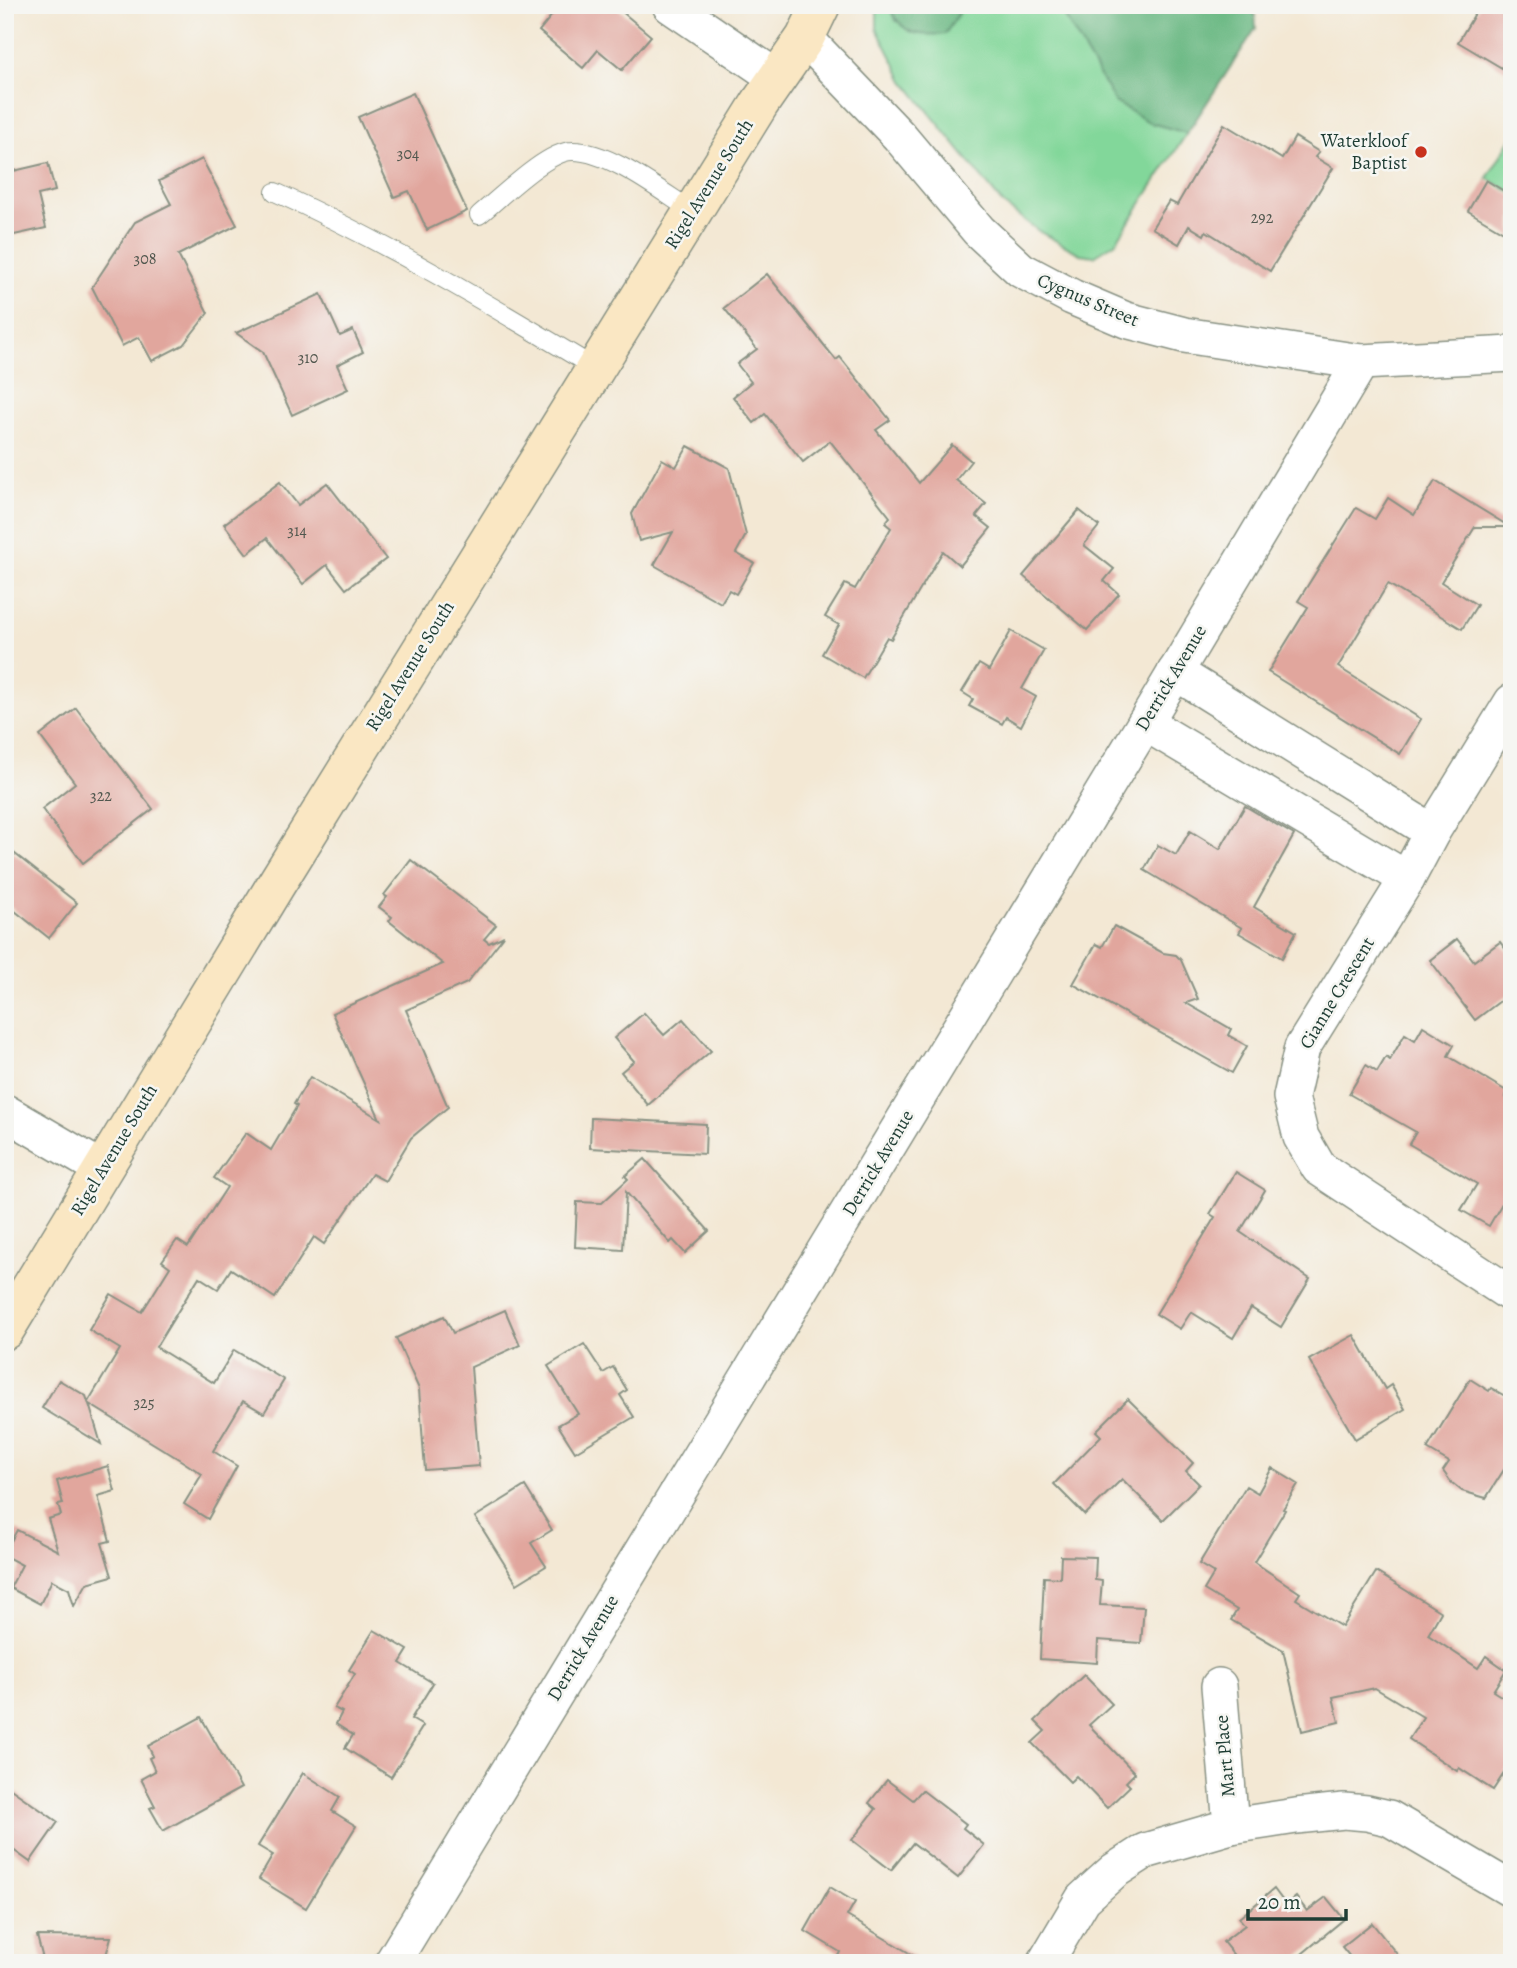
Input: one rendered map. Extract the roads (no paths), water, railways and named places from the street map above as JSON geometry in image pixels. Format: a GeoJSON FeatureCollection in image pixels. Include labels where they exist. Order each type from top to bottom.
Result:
{"type":"FeatureCollection","features":[{"type":"Feature","properties":{"kind":"main road","name":"Rigel Avenue South"},"geometry":{"type":"LineString","coordinates":[[5,1330],[595,368],[813,22]]}},
{"type":"Feature","properties":{"kind":"street"},"geometry":{"type":"LineString","coordinates":[[670,5],[778,78]]}},
{"type":"Feature","properties":{"kind":"street","name":"Cygnus Street"},"geometry":{"type":"LineString","coordinates":[[813,22],[899,136],[979,231],[1021,270],[1072,297],[1126,320],[1184,335],[1361,362],[1512,354]]}},
{"type":"Feature","properties":{"kind":"street","name":"Derrick Avenue"},"geometry":{"type":"LineString","coordinates":[[391,1963],[1145,723],[1361,362]]}},
{"type":"Feature","properties":{"kind":"street"},"geometry":{"type":"LineString","coordinates":[[1175,672],[1432,832]]}},
{"type":"Feature","properties":{"kind":"street","name":"Cianne Crescent"},"geometry":{"type":"LineString","coordinates":[[1512,702],[1302,1048],[1291,1097],[1301,1137],[1319,1168],[1512,1295]]}},
{"type":"Feature","properties":{"kind":"street"},"geometry":{"type":"LineString","coordinates":[[1145,723],[1407,878]]}},
{"type":"Feature","properties":{"kind":"street"},"geometry":{"type":"LineString","coordinates":[[5,1112],[102,1169]]}},
{"type":"Feature","properties":{"kind":"street","name":"Mart Place"},"geometry":{"type":"LineString","coordinates":[[1219,1686],[1231,1826]]}},
{"type":"Feature","properties":{"kind":"street"},"geometry":{"type":"LineString","coordinates":[[1045,1963],[1083,1899],[1114,1871],[1145,1851],[1231,1826],[1344,1811],[1389,1818],[1512,1890]]}},
{"type":"Feature","properties":{"kind":"lane"},"geometry":{"type":"LineString","coordinates":[[479,215],[540,163],[570,150],[602,156],[692,211]]}},
{"type":"Feature","properties":{"kind":"lane"},"geometry":{"type":"LineString","coordinates":[[275,192],[447,279],[595,368]]}},
{"type":"Feature","properties":{"kind":"place","name":"Waterkloof Baptist"},"geometry":{"type":"Point","coordinates":[1421,152]}}]}
